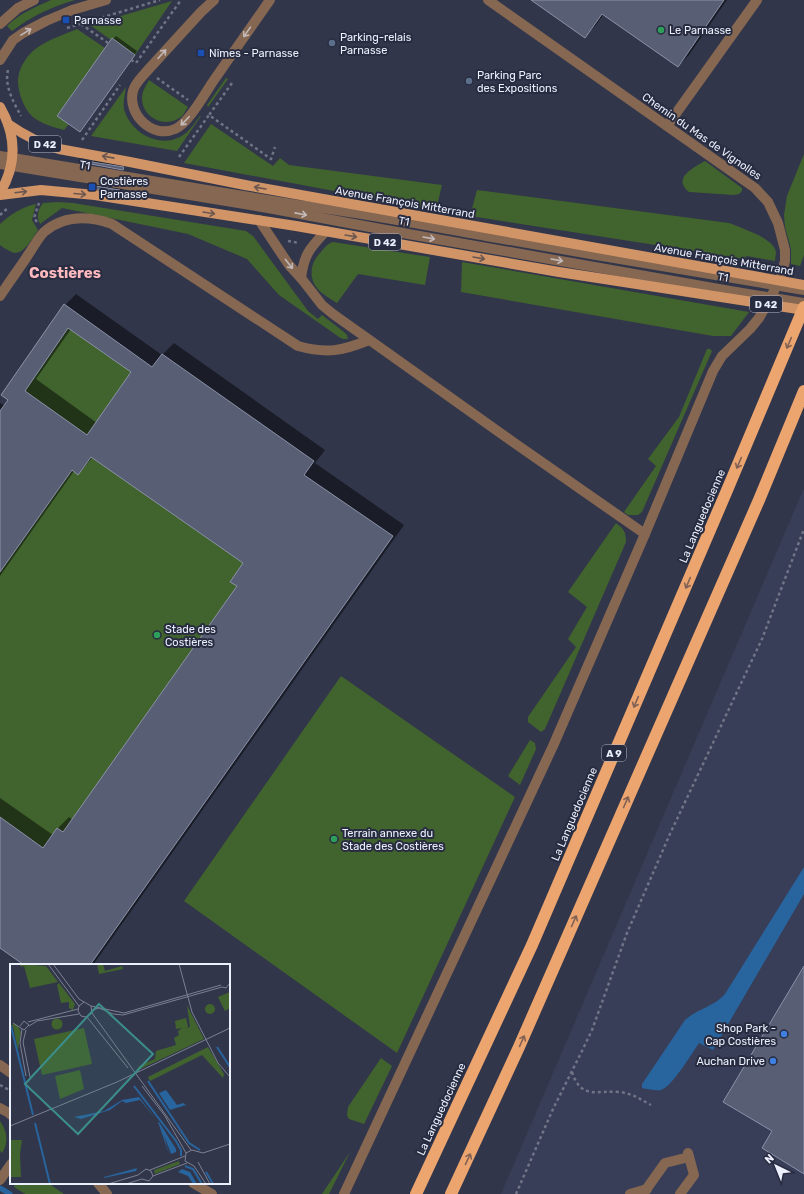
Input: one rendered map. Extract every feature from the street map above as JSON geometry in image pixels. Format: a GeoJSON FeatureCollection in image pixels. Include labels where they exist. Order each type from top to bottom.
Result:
{"type":"FeatureCollection","features":[{"type":"Feature","properties":{"kind":"highway","name":"La Languedocienne"},"geometry":{"type":"LineString","coordinates":[[416,1194],[532,945],[804,309]]}},
{"type":"Feature","properties":{"kind":"highway"},"geometry":{"type":"LineString","coordinates":[[451,1194],[519,1047],[759,500],[804,391]]}},
{"type":"Feature","properties":{"kind":"main road"},"geometry":{"type":"LineString","coordinates":[[0,107],[8,124],[13,147],[12,162],[0,194]]}},
{"type":"Feature","properties":{"kind":"main road","name":"Avenue François Mitterrand"},"geometry":{"type":"LineString","coordinates":[[8,124],[29,138],[50,147],[59,149],[244,185],[735,276],[804,285]]}},
{"type":"Feature","properties":{"kind":"main road","name":"D 42"},"geometry":{"type":"LineString","coordinates":[[0,194],[41,190],[95,195],[326,231],[559,272],[729,294],[804,309]]}},
{"type":"Feature","properties":{"kind":"street"},"geometry":{"type":"LineString","coordinates":[[0,24],[18,8],[34,0]]}},
{"type":"Feature","properties":{"kind":"street"},"geometry":{"type":"LineString","coordinates":[[0,60],[13,40],[23,33],[72,10],[106,0]]}},
{"type":"Feature","properties":{"kind":"street"},"geometry":{"type":"LineString","coordinates":[[214,0],[201,12],[147,71],[133,90],[133,109],[144,124],[152,128],[168,131],[176,129],[184,122],[197,107],[270,0]]}},
{"type":"Feature","properties":{"kind":"street","name":"Chemin du Mas de Vignolles"},"geometry":{"type":"LineString","coordinates":[[344,1194],[553,746],[645,534],[713,371],[722,356],[750,329],[758,318],[774,291],[781,276],[785,261],[785,250],[778,223],[768,202],[755,188],[488,0]]}},
{"type":"Feature","properties":{"kind":"street"},"geometry":{"type":"LineString","coordinates":[[667,126],[757,0]]}},
{"type":"Feature","properties":{"kind":"street","name":"T1"},"geometry":{"type":"LineString","coordinates":[[0,156],[12,162],[729,294],[804,303]]}},
{"type":"Feature","properties":{"kind":"street","name":"T1"},"geometry":{"type":"LineString","coordinates":[[0,164],[12,162],[283,203],[326,208],[735,276],[804,290]]}},
{"type":"Feature","properties":{"kind":"street"},"geometry":{"type":"LineString","coordinates":[[0,296],[44,233],[56,224],[85,218],[112,224],[298,346],[313,350],[329,351],[349,348],[369,340]]}},
{"type":"Feature","properties":{"kind":"street"},"geometry":{"type":"LineString","coordinates":[[259,220],[289,265],[322,305],[369,340],[645,534]]}},
{"type":"Feature","properties":{"kind":"street"},"geometry":{"type":"LineString","coordinates":[[300,278],[303,263],[307,254],[312,246],[326,231]]}},
{"type":"Feature","properties":{"kind":"street"},"geometry":{"type":"LineString","coordinates":[[0,1065],[10,1072]]}},
{"type":"Feature","properties":{"kind":"street"},"geometry":{"type":"LineString","coordinates":[[0,1108],[10,1114]]}},
{"type":"Feature","properties":{"kind":"street"},"geometry":{"type":"LineString","coordinates":[[630,1194],[645,1191],[665,1163],[689,1155],[694,1175],[680,1194]]}},
{"type":"Feature","properties":{"kind":"street"},"geometry":{"type":"LineString","coordinates":[[0,1180],[10,1165]]}},
{"type":"Feature","properties":{"kind":"street"},"geometry":{"type":"LineString","coordinates":[[97,1184],[107,1194]]}},
{"type":"Feature","properties":{"kind":"street"},"geometry":{"type":"LineString","coordinates":[[195,1184],[212,1194]]}},
{"type":"Feature","properties":{"kind":"path"},"geometry":{"type":"LineString","coordinates":[[62,29],[160,0]]}},
{"type":"Feature","properties":{"kind":"path"},"geometry":{"type":"LineString","coordinates":[[131,69],[181,0]]}},
{"type":"Feature","properties":{"kind":"path"},"geometry":{"type":"LineString","coordinates":[[80,24],[108,43]]}},
{"type":"Feature","properties":{"kind":"path"},"geometry":{"type":"LineString","coordinates":[[132,60],[140,66]]}},
{"type":"Feature","properties":{"kind":"path"},"geometry":{"type":"LineString","coordinates":[[9,68],[7,76],[9,90],[22,119]]}},
{"type":"Feature","properties":{"kind":"path"},"geometry":{"type":"LineString","coordinates":[[152,75],[190,102]]}},
{"type":"Feature","properties":{"kind":"path"},"geometry":{"type":"LineString","coordinates":[[81,142],[123,81]]}},
{"type":"Feature","properties":{"kind":"path"},"geometry":{"type":"LineString","coordinates":[[179,158],[232,83]]}},
{"type":"Feature","properties":{"kind":"path"},"geometry":{"type":"LineString","coordinates":[[206,113],[271,159],[275,147]]}},
{"type":"Feature","properties":{"kind":"path"},"geometry":{"type":"LineString","coordinates":[[40,198],[34,218],[44,233]]}},
{"type":"Feature","properties":{"kind":"path"},"geometry":{"type":"LineString","coordinates":[[516,1194],[553,1109],[592,1030],[627,933],[669,836],[762,639],[804,529]]}},
{"type":"Feature","properties":{"kind":"path"},"geometry":{"type":"LineString","coordinates":[[572,1072],[574,1080],[581,1088],[585,1090],[590,1092],[618,1092],[632,1094],[651,1105]]}},
{"type":"Feature","properties":{"kind":"path"},"geometry":{"type":"LineString","coordinates":[[0,1085],[10,1090]]}},
{"type":"Feature","properties":{"kind":"shaded area"},"geometry":{"type":"Polygon","coordinates":[[[804,488],[804,1194],[501,1194],[804,488]]]}},
{"type":"Feature","properties":{"kind":"green space"},"geometry":{"type":"Polygon","coordinates":[[[51,0],[75,0],[42,12],[12,31],[7,26],[22,14],[51,0]]]}},
{"type":"Feature","properties":{"kind":"green space"},"geometry":{"type":"Polygon","coordinates":[[[172,1],[135,55],[90,25],[172,1]]]}},
{"type":"Feature","properties":{"kind":"green space"},"geometry":{"type":"Polygon","coordinates":[[[77,29],[105,48],[69,124],[64,130],[44,123],[30,114],[20,96],[18,77],[22,64],[37,47],[77,29]]]}},
{"type":"Feature","properties":{"kind":"green space"},"geometry":{"type":"Polygon","coordinates":[[[226,78],[228,79],[208,107],[207,105],[226,78]]]}},
{"type":"Feature","properties":{"kind":"green space"},"geometry":{"type":"Polygon","coordinates":[[[149,80],[188,107],[183,115],[170,122],[163,122],[151,117],[146,112],[143,105],[142,95],[149,80]]]}},
{"type":"Feature","properties":{"kind":"green space"},"geometry":{"type":"Polygon","coordinates":[[[126,87],[124,109],[128,118],[141,133],[149,138],[168,140],[177,138],[186,133],[201,116],[177,151],[91,136],[126,87]]]}},
{"type":"Feature","properties":{"kind":"green space"},"geometry":{"type":"Polygon","coordinates":[[[211,124],[273,166],[280,158],[289,165],[442,185],[436,210],[184,163],[211,124]]]}},
{"type":"Feature","properties":{"kind":"green space"},"geometry":{"type":"Polygon","coordinates":[[[804,154],[804,255],[800,266],[791,264],[791,249],[785,227],[784,215],[787,196],[804,154]]]}},
{"type":"Feature","properties":{"kind":"green space"},"geometry":{"type":"Polygon","coordinates":[[[705,161],[742,188],[742,191],[739,194],[734,195],[689,192],[684,187],[683,178],[690,170],[705,161]]]}},
{"type":"Feature","properties":{"kind":"green space"},"geometry":{"type":"Polygon","coordinates":[[[477,190],[729,223],[755,233],[772,245],[776,250],[775,261],[746,256],[745,259],[470,216],[477,190]]]}},
{"type":"Feature","properties":{"kind":"green space"},"geometry":{"type":"Polygon","coordinates":[[[43,203],[73,203],[246,231],[253,236],[308,311],[318,319],[322,315],[344,332],[348,339],[339,337],[279,295],[247,259],[188,234],[62,208],[40,224],[38,213],[43,203]]]}},
{"type":"Feature","properties":{"kind":"green space"},"geometry":{"type":"Polygon","coordinates":[[[36,204],[32,220],[38,230],[25,248],[15,253],[0,245],[0,224],[17,211],[36,204]]]}},
{"type":"Feature","properties":{"kind":"green space"},"geometry":{"type":"Polygon","coordinates":[[[333,242],[430,257],[425,285],[358,274],[337,303],[318,289],[312,275],[312,266],[319,254],[327,245],[333,242]]]}},
{"type":"Feature","properties":{"kind":"green space"},"geometry":{"type":"Polygon","coordinates":[[[462,262],[749,312],[731,336],[713,336],[461,292],[462,262]]]}},
{"type":"Feature","properties":{"kind":"green space","name":"Stade des Costières"},"geometry":{"type":"Polygon","coordinates":[[[64,304],[148,373],[162,354],[314,461],[300,481],[312,489],[316,483],[393,536],[326,631],[129,898],[135,902],[91,964],[23,964],[0,948],[0,411],[14,404],[1,395],[64,304]]]}},
{"type":"Feature","properties":{"kind":"green space"},"geometry":{"type":"Polygon","coordinates":[[[707,349],[712,351],[642,512],[638,515],[628,515],[624,512],[656,466],[648,459],[679,417],[707,349]]]}},
{"type":"Feature","properties":{"kind":"green space"},"geometry":{"type":"Polygon","coordinates":[[[616,523],[624,531],[626,542],[545,729],[541,732],[528,722],[528,717],[576,647],[568,639],[587,607],[568,592],[616,523]]]}},
{"type":"Feature","properties":{"kind":"green space","name":"Terrain annexe du Stade des Costières"},"geometry":{"type":"Polygon","coordinates":[[[341,676],[515,797],[397,1053],[184,901],[341,676]]]}},
{"type":"Feature","properties":{"kind":"green space"},"geometry":{"type":"Polygon","coordinates":[[[530,740],[535,743],[536,749],[520,785],[508,776],[530,740]]]}},
{"type":"Feature","properties":{"kind":"green space"},"geometry":{"type":"Polygon","coordinates":[[[381,1058],[392,1066],[364,1124],[349,1119],[347,1115],[348,1107],[381,1058]]]}},
{"type":"Feature","properties":{"kind":"green space"},"geometry":{"type":"Polygon","coordinates":[[[0,1121],[6,1133],[6,1145],[2,1153],[0,1151],[0,1121]]]}},
{"type":"Feature","properties":{"kind":"green space"},"geometry":{"type":"Polygon","coordinates":[[[350,1152],[329,1194],[322,1194],[350,1152]]]}},
{"type":"Feature","properties":{"kind":"green space"},"geometry":{"type":"Polygon","coordinates":[[[16,1184],[49,1184],[64,1194],[25,1194],[14,1187],[16,1184]]]}},
{"type":"Feature","properties":{"kind":"water"},"geometry":{"type":"Polygon","coordinates":[[[804,867],[804,894],[713,1050],[699,1043],[666,1088],[661,1090],[652,1090],[642,1088],[642,1084],[685,1020],[716,1002],[725,994],[804,867]]]}},
{"type":"Feature","properties":{"kind":"building","name":"Le Parnasse"},"geometry":{"type":"Polygon","coordinates":[[[531,0],[724,0],[678,67],[602,14],[585,38],[531,0]]]}},
{"type":"Feature","properties":{"kind":"building"},"geometry":{"type":"Polygon","coordinates":[[[112,38],[135,55],[80,132],[57,116],[112,38]]]}},
{"type":"Feature","properties":{"kind":"building"},"geometry":{"type":"Polygon","coordinates":[[[92,162],[124,167],[123,170],[91,164],[92,162]]]}},
{"type":"Feature","properties":{"kind":"building"},"geometry":{"type":"Polygon","coordinates":[[[89,185],[120,190],[119,192],[88,188],[89,185]]]}},
{"type":"Feature","properties":{"kind":"building","name":"Stade des Costières"},"geometry":{"type":"Polygon","coordinates":[[[64,304],[152,367],[162,354],[314,461],[304,475],[393,536],[91,964],[23,964],[0,948],[0,817],[43,848],[57,828],[63,832],[237,586],[230,582],[243,563],[91,457],[78,475],[72,470],[0,572],[0,411],[8,400],[1,395],[64,304]],[[68,328],[25,391],[87,435],[131,372],[68,328]]]}},
{"type":"Feature","properties":{"kind":"building","name":"Shop Park - Cap Costières"},"geometry":{"type":"Polygon","coordinates":[[[804,966],[804,1174],[762,1148],[772,1131],[723,1102],[804,966]]]}},
{"type":"Feature","properties":{"kind":"waterway"},"geometry":{"type":"LineString","coordinates":[[0,1188],[10,1194]]}},
{"type":"Feature","properties":{"kind":"place","name":"Parnasse"},"geometry":{"type":"Point","coordinates":[66,20]}},
{"type":"Feature","properties":{"kind":"place","name":"Le Parnasse"},"geometry":{"type":"Point","coordinates":[661,30]}},
{"type":"Feature","properties":{"kind":"place","name":"Parking-relais Parnasse"},"geometry":{"type":"Point","coordinates":[332,43]}},
{"type":"Feature","properties":{"kind":"place","name":"Nîmes - Parnasse"},"geometry":{"type":"Point","coordinates":[201,53]}},
{"type":"Feature","properties":{"kind":"place","name":"Parking Parc des Expositions"},"geometry":{"type":"Point","coordinates":[469,81]}},
{"type":"Feature","properties":{"kind":"place","name":"Costières Parnasse"},"geometry":{"type":"Point","coordinates":[92,187]}},
{"type":"Feature","properties":{"kind":"place","name":"Stade des Costières"},"geometry":{"type":"Point","coordinates":[157,635]}},
{"type":"Feature","properties":{"kind":"place","name":"Terrain annexe du Stade des Costières"},"geometry":{"type":"Point","coordinates":[334,839]}},
{"type":"Feature","properties":{"kind":"place","name":"Shop Park - Cap Costières"},"geometry":{"type":"Point","coordinates":[784,1034]}},
{"type":"Feature","properties":{"kind":"place","name":"Auchan Drive"},"geometry":{"type":"Point","coordinates":[773,1061]}},
{"type":"Feature","properties":{"kind":"district","name":"Costières"},"geometry":{"type":"Point","coordinates":[65,273]}}]}
